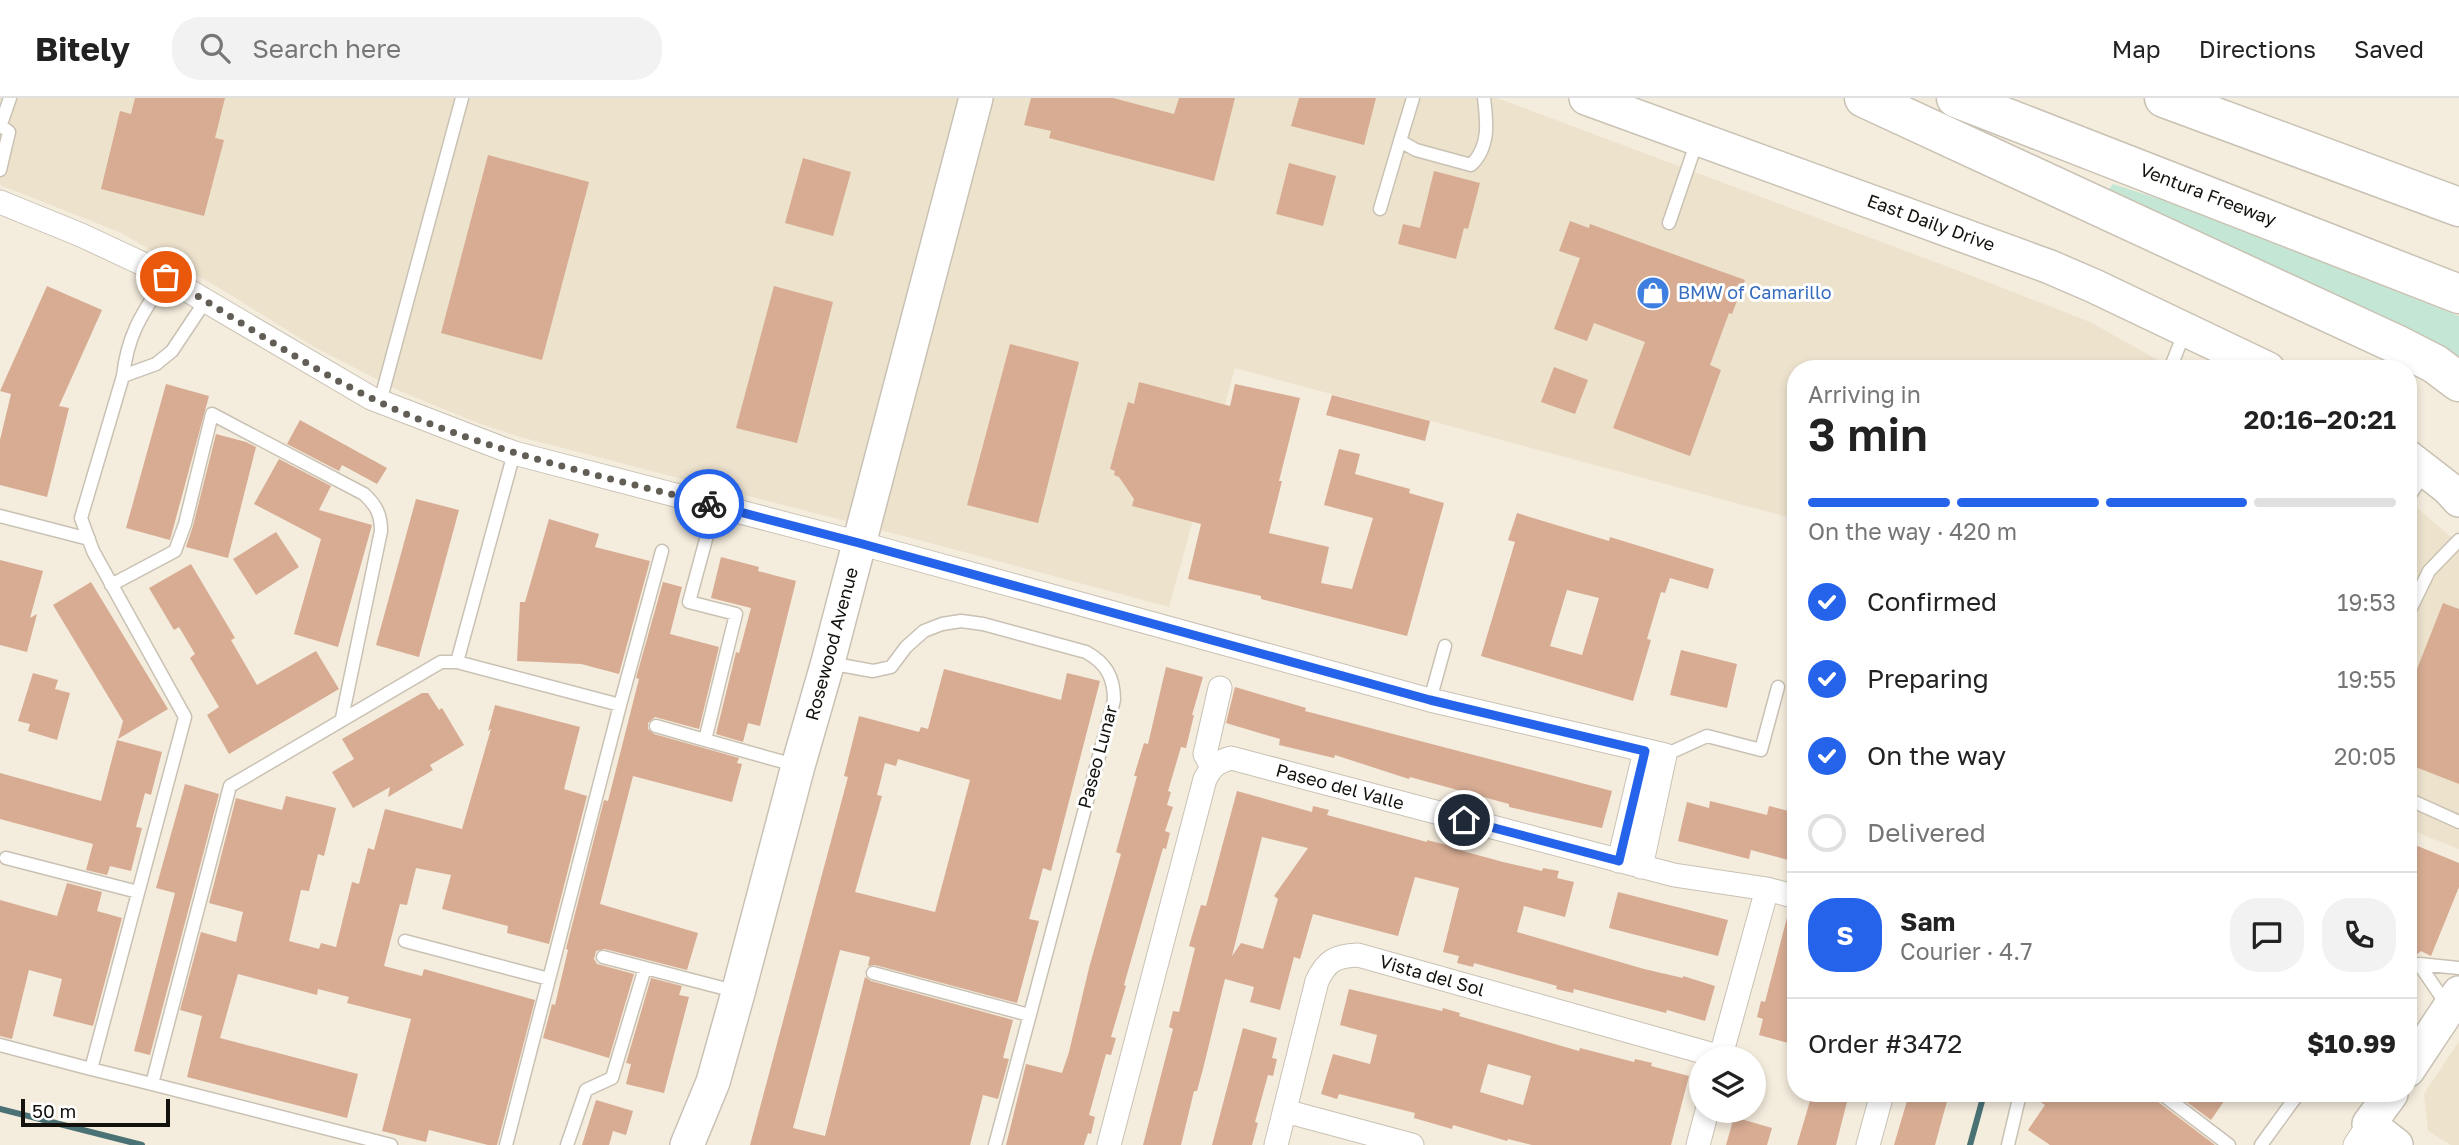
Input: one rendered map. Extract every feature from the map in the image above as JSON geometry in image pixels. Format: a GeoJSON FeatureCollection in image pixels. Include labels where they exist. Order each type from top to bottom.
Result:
{"type":"FeatureCollection","features":[{"type":"Feature","properties":{"kind":"highway"},"geometry":{"type":"LineString","coordinates":[[1864,98],[2396,344],[2435,364],[2459,382]]}},
{"type":"Feature","properties":{"kind":"highway","name":"Ventura Freeway"},"geometry":{"type":"LineString","coordinates":[[1956,98],[2459,294]]}},
{"type":"Feature","properties":{"kind":"highway"},"geometry":{"type":"LineString","coordinates":[[2164,98],[2459,207]]}},
{"type":"Feature","properties":{"kind":"highway"},"geometry":{"type":"LineString","coordinates":[[2376,176],[2459,193]]}},
{"type":"Feature","properties":{"kind":"main road","name":"East Daily Drive"},"geometry":{"type":"LineString","coordinates":[[1586,98],[2050,267],[2249,360]]}},
{"type":"Feature","properties":{"kind":"main road","name":"Rosewood Avenue"},"geometry":{"type":"LineString","coordinates":[[687,1145],[713,1082],[828,662],[972,99]]}},
{"type":"Feature","properties":{"kind":"main road"},"geometry":{"type":"LineString","coordinates":[[2417,464],[2459,500]]}},
{"type":"Feature","properties":{"kind":"main road"},"geometry":{"type":"LineString","coordinates":[[2417,1057],[2453,1007]]}},
{"type":"Feature","properties":{"kind":"main road"},"geometry":{"type":"LineString","coordinates":[[2385,1102],[2362,1135],[2396,1145]]}},
{"type":"Feature","properties":{"kind":"street"},"geometry":{"type":"LineString","coordinates":[[0,202],[81,234],[166,277],[307,362],[380,402],[514,453],[859,543],[1430,700],[1655,753],[1630,864]]}},
{"type":"Feature","properties":{"kind":"street"},"geometry":{"type":"LineString","coordinates":[[1109,1145],[1205,779],[1212,767],[1205,754],[1220,688]]}},
{"type":"Feature","properties":{"kind":"street","name":"Paseo del Valle"},"geometry":{"type":"LineString","coordinates":[[1212,767],[1231,758],[1674,875],[1787,895]]}},
{"type":"Feature","properties":{"kind":"street"},"geometry":{"type":"LineString","coordinates":[[1724,1046],[1766,889]]}},
{"type":"Feature","properties":{"kind":"street","name":"Vista del Sol"},"geometry":{"type":"LineString","coordinates":[[1276,1145],[1317,981],[1324,967],[1332,959],[1341,956],[1358,954],[1689,1049]]}},
{"type":"Feature","properties":{"kind":"street"},"geometry":{"type":"LineString","coordinates":[[1868,1145],[1880,1102]]}},
{"type":"Feature","properties":{"kind":"street"},"geometry":{"type":"LineString","coordinates":[[1285,1111],[1412,1145]]}},
{"type":"Feature","properties":{"kind":"street"},"geometry":{"type":"LineString","coordinates":[[1698,1145],[1704,1123]]}},
{"type":"Feature","properties":{"kind":"lane"},"geometry":{"type":"LineString","coordinates":[[0,170],[9,132],[1,124],[10,98]]}},
{"type":"Feature","properties":{"kind":"lane"},"geometry":{"type":"LineString","coordinates":[[380,402],[463,98]]}},
{"type":"Feature","properties":{"kind":"lane"},"geometry":{"type":"LineString","coordinates":[[1380,209],[1413,98]]}},
{"type":"Feature","properties":{"kind":"lane"},"geometry":{"type":"LineString","coordinates":[[1401,141],[1416,150],[1471,165],[1479,158],[1486,140],[1484,98]]}},
{"type":"Feature","properties":{"kind":"lane"},"geometry":{"type":"LineString","coordinates":[[1669,223],[1698,139]]}},
{"type":"Feature","properties":{"kind":"lane"},"geometry":{"type":"LineString","coordinates":[[91,1069],[185,717],[111,585],[81,518],[123,376],[126,352],[134,327],[166,277]]}},
{"type":"Feature","properties":{"kind":"lane"},"geometry":{"type":"LineString","coordinates":[[123,376],[156,364],[172,351],[206,300]]}},
{"type":"Feature","properties":{"kind":"lane"},"geometry":{"type":"LineString","coordinates":[[2174,360],[2186,330]]}},
{"type":"Feature","properties":{"kind":"lane"},"geometry":{"type":"LineString","coordinates":[[111,585],[174,551],[185,524],[212,414],[364,494],[376,505],[381,519],[381,531],[342,718]]}},
{"type":"Feature","properties":{"kind":"lane"},"geometry":{"type":"LineString","coordinates":[[457,662],[514,453]]}},
{"type":"Feature","properties":{"kind":"lane"},"geometry":{"type":"LineString","coordinates":[[705,740],[736,614],[689,602],[715,506]]}},
{"type":"Feature","properties":{"kind":"lane"},"geometry":{"type":"LineString","coordinates":[[0,516],[89,539]]}},
{"type":"Feature","properties":{"kind":"lane"},"geometry":{"type":"LineString","coordinates":[[2417,596],[2430,571],[2459,540]]}},
{"type":"Feature","properties":{"kind":"lane"},"geometry":{"type":"LineString","coordinates":[[506,1145],[662,551]]}},
{"type":"Feature","properties":{"kind":"lane","name":"Paseo Lunar"},"geometry":{"type":"LineString","coordinates":[[828,662],[873,671],[891,667],[923,631],[961,621],[983,624],[1086,652],[1098,659],[1107,669],[1114,686],[1114,700],[995,1145]]}},
{"type":"Feature","properties":{"kind":"lane"},"geometry":{"type":"LineString","coordinates":[[1430,700],[1445,646]]}},
{"type":"Feature","properties":{"kind":"lane"},"geometry":{"type":"LineString","coordinates":[[152,1084],[230,786],[441,662],[457,662],[620,705]]}},
{"type":"Feature","properties":{"kind":"lane"},"geometry":{"type":"LineString","coordinates":[[1655,753],[1707,736],[1761,750],[1778,687]]}},
{"type":"Feature","properties":{"kind":"lane"},"geometry":{"type":"LineString","coordinates":[[656,726],[798,766]]}},
{"type":"Feature","properties":{"kind":"lane"},"geometry":{"type":"LineString","coordinates":[[2417,803],[2459,822]]}},
{"type":"Feature","properties":{"kind":"lane"},"geometry":{"type":"LineString","coordinates":[[6,858],[138,892]]}},
{"type":"Feature","properties":{"kind":"lane"},"geometry":{"type":"LineString","coordinates":[[405,941],[549,979]]}},
{"type":"Feature","properties":{"kind":"lane"},"geometry":{"type":"LineString","coordinates":[[603,957],[738,992]]}},
{"type":"Feature","properties":{"kind":"lane"},"geometry":{"type":"LineString","coordinates":[[2417,961],[2459,968]]}},
{"type":"Feature","properties":{"kind":"lane"},"geometry":{"type":"LineString","coordinates":[[2417,965],[2453,1007]]}},
{"type":"Feature","properties":{"kind":"lane"},"geometry":{"type":"LineString","coordinates":[[568,1145],[586,1090],[612,1078],[645,968]]}},
{"type":"Feature","properties":{"kind":"lane"},"geometry":{"type":"LineString","coordinates":[[873,973],[1029,1015]]}},
{"type":"Feature","properties":{"kind":"lane"},"geometry":{"type":"LineString","coordinates":[[0,1045],[391,1145]]}},
{"type":"Feature","properties":{"kind":"lane"},"geometry":{"type":"LineString","coordinates":[[2008,1145],[2018,1102]]}},
{"type":"Feature","properties":{"kind":"lane"},"geometry":{"type":"LineString","coordinates":[[2173,1102],[2229,1145]]}},
{"type":"Feature","properties":{"kind":"lane"},"geometry":{"type":"LineString","coordinates":[[2261,1145],[2292,1102]]}},
{"type":"Feature","properties":{"kind":"shaded area"},"geometry":{"type":"Polygon","coordinates":[[[0,98],[1497,98],[2090,322],[2158,360],[1787,360],[1787,517],[1235,368],[1169,607],[520,437],[475,422],[402,392],[316,348],[216,286],[119,232],[0,185],[0,98]]]}},
{"type":"Feature","properties":{"kind":"shaded area"},"geometry":{"type":"Polygon","coordinates":[[[2417,508],[2459,544],[2459,849],[2417,833],[2417,508]]]}},
{"type":"Feature","properties":{"kind":"shaded area"},"geometry":{"type":"Polygon","coordinates":[[[2459,1041],[2459,1145],[2451,1145],[2428,1131],[2424,1094],[2459,1041]]]}},
{"type":"Feature","properties":{"kind":"green space"},"geometry":{"type":"Polygon","coordinates":[[[2113,184],[2166,201],[2459,316],[2459,368],[2103,197],[2113,184]]]}},
{"type":"Feature","properties":{"kind":"building"},"geometry":{"type":"Polygon","coordinates":[[[135,98],[225,98],[215,138],[224,140],[204,216],[101,189],[120,111],[131,114],[135,98]]]}},
{"type":"Feature","properties":{"kind":"building"},"geometry":{"type":"Polygon","coordinates":[[[1031,98],[1113,98],[1174,114],[1179,98],[1235,98],[1214,181],[1049,138],[1051,131],[1024,125],[1031,98]]]}},
{"type":"Feature","properties":{"kind":"building"},"geometry":{"type":"Polygon","coordinates":[[[1299,98],[1376,98],[1364,145],[1291,126],[1299,98]]]}},
{"type":"Feature","properties":{"kind":"building"},"geometry":{"type":"Polygon","coordinates":[[[488,155],[589,182],[542,360],[441,333],[488,155]]]}},
{"type":"Feature","properties":{"kind":"building"},"geometry":{"type":"Polygon","coordinates":[[[803,158],[851,172],[833,236],[785,223],[803,158]]]}},
{"type":"Feature","properties":{"kind":"building"},"geometry":{"type":"Polygon","coordinates":[[[1289,163],[1336,176],[1323,226],[1276,214],[1289,163]]]}},
{"type":"Feature","properties":{"kind":"building"},"geometry":{"type":"Polygon","coordinates":[[[1434,171],[1480,183],[1468,229],[1464,228],[1456,259],[1398,244],[1403,224],[1420,228],[1434,171]]]}},
{"type":"Feature","properties":{"kind":"building"},"geometry":{"type":"Polygon","coordinates":[[[1570,221],[1589,228],[1590,224],[1745,280],[1732,314],[1729,313],[1710,365],[1721,370],[1690,456],[1613,428],[1645,342],[1594,323],[1587,341],[1554,329],[1580,258],[1559,251],[1570,221]]]}},
{"type":"Feature","properties":{"kind":"building"},"geometry":{"type":"Polygon","coordinates":[[[47,286],[102,310],[59,406],[69,408],[47,497],[0,485],[0,440],[11,394],[0,391],[47,286]]]}},
{"type":"Feature","properties":{"kind":"building"},"geometry":{"type":"Polygon","coordinates":[[[774,286],[833,302],[797,443],[736,428],[774,286]]]}},
{"type":"Feature","properties":{"kind":"building"},"geometry":{"type":"Polygon","coordinates":[[[1010,344],[1079,362],[1038,523],[967,505],[1010,344]]]}},
{"type":"Feature","properties":{"kind":"building"},"geometry":{"type":"Polygon","coordinates":[[[1554,367],[1588,380],[1575,414],[1541,402],[1554,367]]]}},
{"type":"Feature","properties":{"kind":"building"},"geometry":{"type":"Polygon","coordinates":[[[1139,382],[1230,406],[1235,384],[1300,398],[1269,533],[1329,547],[1321,583],[1352,589],[1373,518],[1324,505],[1339,449],[1360,454],[1355,474],[1410,489],[1409,493],[1444,503],[1407,636],[1188,579],[1201,524],[1132,506],[1134,499],[1119,477],[1114,475],[1115,471],[1110,469],[1128,402],[1134,404],[1139,382]]]}},
{"type":"Feature","properties":{"kind":"building"},"geometry":{"type":"Polygon","coordinates":[[[166,384],[209,396],[170,540],[126,528],[166,384]]]}},
{"type":"Feature","properties":{"kind":"building"},"geometry":{"type":"Polygon","coordinates":[[[1332,395],[1430,421],[1425,441],[1326,415],[1332,395]]]}},
{"type":"Feature","properties":{"kind":"building"},"geometry":{"type":"Polygon","coordinates":[[[300,420],[387,468],[377,484],[342,465],[339,471],[287,444],[300,420]]]}},
{"type":"Feature","properties":{"kind":"building"},"geometry":{"type":"Polygon","coordinates":[[[216,434],[256,447],[228,558],[186,547],[216,434]]]}},
{"type":"Feature","properties":{"kind":"building"},"geometry":{"type":"Polygon","coordinates":[[[279,459],[331,486],[319,510],[372,525],[338,647],[294,634],[321,539],[254,504],[279,459]]]}},
{"type":"Feature","properties":{"kind":"building"},"geometry":{"type":"Polygon","coordinates":[[[416,499],[459,510],[419,657],[376,645],[416,499]]]}},
{"type":"Feature","properties":{"kind":"building"},"geometry":{"type":"Polygon","coordinates":[[[1517,513],[1609,541],[1610,537],[1714,569],[1708,589],[1670,578],[1665,593],[1661,592],[1647,639],[1651,640],[1633,701],[1481,656],[1515,542],[1508,540],[1517,513]],[[1567,590],[1550,646],[1582,655],[1599,598],[1567,590]]]}},
{"type":"Feature","properties":{"kind":"building"},"geometry":{"type":"Polygon","coordinates":[[[549,519],[599,534],[595,547],[650,561],[619,674],[581,664],[517,661],[520,602],[525,602],[549,519]]]}},
{"type":"Feature","properties":{"kind":"building"},"geometry":{"type":"Polygon","coordinates":[[[276,532],[299,567],[256,595],[233,559],[276,532]]]}},
{"type":"Feature","properties":{"kind":"building"},"geometry":{"type":"Polygon","coordinates":[[[721,557],[796,581],[760,726],[748,723],[743,742],[716,734],[736,652],[739,653],[751,608],[711,598],[721,557]]]}},
{"type":"Feature","properties":{"kind":"building"},"geometry":{"type":"Polygon","coordinates":[[[0,560],[43,571],[30,618],[37,614],[27,652],[0,645],[0,560]]]}},
{"type":"Feature","properties":{"kind":"building"},"geometry":{"type":"Polygon","coordinates":[[[191,564],[235,638],[231,640],[257,685],[316,651],[339,689],[229,754],[207,715],[219,707],[190,658],[195,654],[179,627],[174,630],[149,588],[191,564]]]}},
{"type":"Feature","properties":{"kind":"building"},"geometry":{"type":"Polygon","coordinates":[[[91,582],[168,709],[118,739],[123,721],[53,605],[91,582]]]}},
{"type":"Feature","properties":{"kind":"building"},"geometry":{"type":"Polygon","coordinates":[[[663,582],[682,587],[670,634],[719,647],[699,729],[655,717],[648,723],[648,729],[654,734],[739,758],[737,763],[742,764],[732,802],[633,776],[600,904],[698,933],[687,970],[605,949],[596,951],[594,959],[597,964],[634,974],[609,1058],[543,1038],[552,1004],[555,1005],[568,950],[566,949],[604,800],[608,801],[639,679],[636,678],[663,582]]]}},
{"type":"Feature","properties":{"kind":"building"},"geometry":{"type":"Polygon","coordinates":[[[2443,603],[2459,609],[2459,784],[2417,768],[2417,669],[2443,603]]]}},
{"type":"Feature","properties":{"kind":"building"},"geometry":{"type":"Polygon","coordinates":[[[1681,650],[1737,664],[1727,708],[1670,695],[1681,650]]]}},
{"type":"Feature","properties":{"kind":"building"},"geometry":{"type":"Polygon","coordinates":[[[1166,667],[1203,677],[1186,748],[1181,747],[1168,791],[1171,792],[1167,805],[1173,807],[1165,831],[1170,833],[1166,849],[1163,848],[1124,985],[1126,986],[1111,1037],[1116,1038],[1111,1055],[1106,1054],[1089,1115],[1095,1117],[1091,1134],[1088,1133],[1084,1145],[1006,1145],[1026,1064],[1062,1073],[1121,854],[1116,852],[1137,776],[1134,776],[1144,743],[1148,744],[1166,667]]]}},
{"type":"Feature","properties":{"kind":"building"},"geometry":{"type":"Polygon","coordinates":[[[944,669],[1061,700],[1067,673],[1100,681],[1051,871],[1043,868],[1029,919],[1039,921],[1017,1003],[875,965],[868,966],[870,957],[840,950],[793,1128],[825,1136],[865,977],[871,981],[1013,1020],[1003,1058],[1009,1059],[998,1099],[983,1095],[970,1145],[750,1145],[848,777],[844,776],[859,716],[919,732],[921,727],[928,729],[944,669]],[[898,759],[896,766],[885,763],[877,795],[882,796],[855,892],[935,912],[970,780],[898,759]]]}},
{"type":"Feature","properties":{"kind":"building"},"geometry":{"type":"Polygon","coordinates":[[[33,673],[58,680],[55,689],[70,693],[57,740],[28,731],[30,724],[18,721],[33,673]]]}},
{"type":"Feature","properties":{"kind":"building"},"geometry":{"type":"Polygon","coordinates":[[[1235,687],[1306,708],[1305,711],[1612,791],[1602,828],[1509,807],[1509,804],[1410,777],[1409,779],[1335,755],[1334,758],[1279,745],[1280,739],[1226,723],[1235,687]]]}},
{"type":"Feature","properties":{"kind":"building"},"geometry":{"type":"Polygon","coordinates":[[[422,693],[428,693],[439,710],[442,708],[464,745],[430,765],[433,770],[388,797],[390,787],[353,808],[332,772],[354,759],[342,739],[422,693]]]}},
{"type":"Feature","properties":{"kind":"building"},"geometry":{"type":"Polygon","coordinates":[[[495,705],[580,727],[564,789],[587,796],[549,944],[507,933],[508,926],[442,909],[451,875],[416,868],[407,905],[400,904],[384,966],[422,976],[424,969],[535,1000],[497,1145],[429,1130],[426,1142],[382,1131],[411,1019],[347,1003],[349,997],[318,989],[317,995],[238,974],[220,1038],[358,1074],[347,1118],[187,1077],[202,1016],[180,1010],[201,932],[236,942],[243,912],[209,903],[236,798],[282,810],[286,796],[336,808],[324,856],[318,854],[309,891],[301,890],[289,941],[319,949],[321,943],[336,947],[352,882],[359,884],[368,848],[374,850],[385,809],[462,829],[491,729],[488,731],[495,705]]]}},
{"type":"Feature","properties":{"kind":"building"},"geometry":{"type":"Polygon","coordinates":[[[117,740],[162,752],[151,795],[145,793],[136,827],[142,828],[131,871],[110,866],[107,875],[86,870],[93,844],[0,819],[0,773],[101,801],[117,740]]]}},
{"type":"Feature","properties":{"kind":"building"},"geometry":{"type":"Polygon","coordinates":[[[185,784],[219,794],[150,1055],[134,1051],[175,893],[156,888],[185,784]]]}},
{"type":"Feature","properties":{"kind":"building"},"geometry":{"type":"Polygon","coordinates":[[[1237,791],[1312,812],[1313,806],[1329,810],[1327,815],[1459,848],[1503,862],[1542,871],[1543,868],[1559,871],[1557,878],[1574,882],[1565,917],[1524,906],[1517,932],[1644,969],[1683,976],[1715,986],[1705,1021],[1574,989],[1573,993],[1556,989],[1557,986],[1474,963],[1473,967],[1457,963],[1459,956],[1443,952],[1459,888],[1415,877],[1398,936],[1313,914],[1300,959],[1294,957],[1280,1010],[1250,1002],[1254,987],[1225,979],[1181,1145],[1143,1145],[1173,1029],[1169,1027],[1173,1011],[1179,1012],[1195,948],[1189,946],[1201,905],[1206,906],[1237,791]],[[1262,837],[1232,956],[1241,943],[1263,949],[1278,899],[1274,896],[1308,848],[1262,837]]]}},
{"type":"Feature","properties":{"kind":"building"},"geometry":{"type":"Polygon","coordinates":[[[1710,801],[1767,815],[1769,806],[1787,811],[1787,860],[1751,850],[1749,859],[1678,841],[1687,802],[1709,808],[1710,801]]]}},
{"type":"Feature","properties":{"kind":"building"},"geometry":{"type":"Polygon","coordinates":[[[2417,846],[2459,863],[2459,887],[2431,956],[2421,951],[2417,955],[2417,846]]]}},
{"type":"Feature","properties":{"kind":"building"},"geometry":{"type":"Polygon","coordinates":[[[67,883],[102,892],[97,911],[122,918],[93,1026],[53,1016],[62,979],[29,970],[12,1039],[0,1036],[0,900],[57,916],[67,883]]]}},
{"type":"Feature","properties":{"kind":"building"},"geometry":{"type":"Polygon","coordinates":[[[1618,892],[1728,920],[1718,956],[1609,928],[1618,892]]]}},
{"type":"Feature","properties":{"kind":"building"},"geometry":{"type":"Polygon","coordinates":[[[1787,918],[1787,1043],[1759,1035],[1763,1019],[1757,1017],[1761,1001],[1765,1002],[1787,918]]]}},
{"type":"Feature","properties":{"kind":"building"},"geometry":{"type":"Polygon","coordinates":[[[651,978],[682,986],[679,995],[689,997],[664,1093],[626,1084],[631,1064],[626,1063],[651,978]]]}},
{"type":"Feature","properties":{"kind":"building"},"geometry":{"type":"Polygon","coordinates":[[[1349,989],[1442,1011],[1443,1008],[1460,1013],[1459,1016],[1579,1051],[1580,1048],[1634,1062],[1635,1059],[1689,1076],[1671,1145],[1532,1145],[1508,1139],[1507,1141],[1453,1125],[1452,1129],[1414,1118],[1415,1113],[1339,1094],[1337,1099],[1321,1094],[1333,1054],[1370,1064],[1377,1035],[1340,1025],[1349,989]],[[1488,1064],[1480,1092],[1523,1105],[1531,1076],[1488,1064]]]}},
{"type":"Feature","properties":{"kind":"building"},"geometry":{"type":"Polygon","coordinates":[[[1243,1028],[1277,1038],[1272,1058],[1277,1059],[1273,1076],[1268,1075],[1255,1122],[1258,1123],[1252,1145],[1212,1145],[1243,1028]]]}},
{"type":"Feature","properties":{"kind":"building"},"geometry":{"type":"Polygon","coordinates":[[[596,1100],[633,1111],[626,1135],[613,1131],[609,1145],[582,1145],[596,1100]]]}},
{"type":"Feature","properties":{"kind":"building"},"geometry":{"type":"Polygon","coordinates":[[[1810,1102],[1847,1102],[1836,1145],[1797,1145],[1810,1102]]]}},
{"type":"Feature","properties":{"kind":"building"},"geometry":{"type":"Polygon","coordinates":[[[1907,1102],[1947,1102],[1935,1145],[1894,1145],[1907,1102]]]}},
{"type":"Feature","properties":{"kind":"building"},"geometry":{"type":"Polygon","coordinates":[[[2041,1102],[2158,1102],[2215,1145],[2050,1145],[2028,1130],[2045,1105],[2041,1102]]]}},
{"type":"Feature","properties":{"kind":"building"},"geometry":{"type":"Polygon","coordinates":[[[2187,1102],[2223,1102],[2211,1120],[2187,1102]]]}},
{"type":"Feature","properties":{"kind":"building"},"geometry":{"type":"Polygon","coordinates":[[[1732,1123],[1755,1123],[1772,1128],[1767,1145],[1726,1145],[1732,1123]]]}},
{"type":"Feature","properties":{"kind":"waterway"},"geometry":{"type":"LineString","coordinates":[[1970,1145],[1982,1102]]}},
{"type":"Feature","properties":{"kind":"waterway"},"geometry":{"type":"LineString","coordinates":[[0,1109],[142,1145]]}},
{"type":"Feature","properties":{"kind":"way so far"},"geometry":{"type":"LineString","coordinates":[[166,277],[307,362],[380,402],[514,453],[709,504]]}},
{"type":"Feature","properties":{"kind":"place","name":"BMW of Camarillo"},"geometry":{"type":"Point","coordinates":[1653,293]}},
{"type":"Feature","properties":{"kind":"route"},"geometry":{"type":"LineString","coordinates":[[709,504],[1430,700],[1645,751],[1619,861],[1464,820]]}}]}
